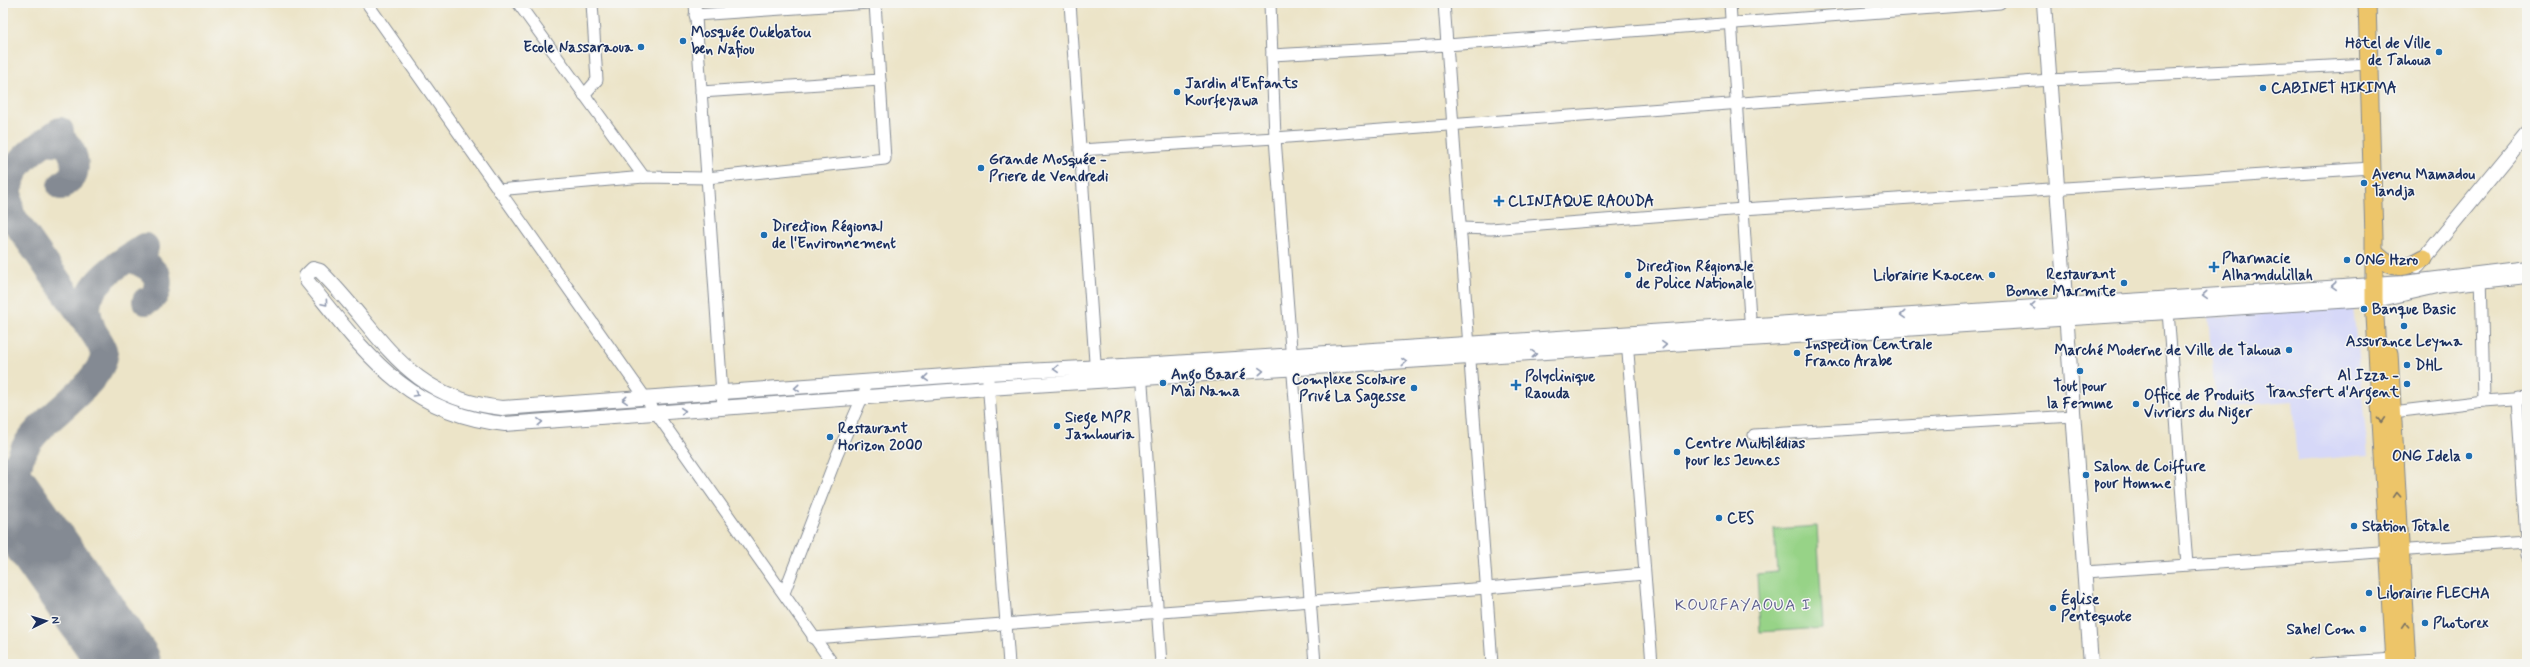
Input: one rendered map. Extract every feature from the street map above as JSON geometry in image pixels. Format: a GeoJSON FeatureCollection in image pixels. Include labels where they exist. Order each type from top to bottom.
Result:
{"type":"FeatureCollection","features":[{"type":"Feature","properties":{"kind":"main road"},"geometry":{"type":"LineString","coordinates":[[2366,3],[2371,168],[2394,551],[2399,662]]}},
{"type":"Feature","properties":{"kind":"main road"},"geometry":{"type":"LineString","coordinates":[[2376,247],[2387,264],[2399,267],[2412,265],[2424,258]]}},
{"type":"Feature","properties":{"kind":"main road"},"geometry":{"type":"LineString","coordinates":[[2379,291],[2393,412],[2394,551]]}},
{"type":"Feature","properties":{"kind":"street"},"geometry":{"type":"LineString","coordinates":[[367,3],[644,399],[784,593],[813,638],[833,664]]}},
{"type":"Feature","properties":{"kind":"street"},"geometry":{"type":"LineString","coordinates":[[518,3],[644,177]]}},
{"type":"Feature","properties":{"kind":"street"},"geometry":{"type":"LineString","coordinates":[[584,95],[597,80],[592,3]]}},
{"type":"Feature","properties":{"kind":"street"},"geometry":{"type":"LineString","coordinates":[[695,3],[723,408]]}},
{"type":"Feature","properties":{"kind":"street"},"geometry":{"type":"LineString","coordinates":[[695,15],[869,3]]}},
{"type":"Feature","properties":{"kind":"street"},"geometry":{"type":"LineString","coordinates":[[498,190],[644,177],[707,178],[885,159],[875,3]]}},
{"type":"Feature","properties":{"kind":"street"},"geometry":{"type":"LineString","coordinates":[[1070,3],[1096,383]]}},
{"type":"Feature","properties":{"kind":"street"},"geometry":{"type":"LineString","coordinates":[[1270,3],[1275,138],[1315,664]]}},
{"type":"Feature","properties":{"kind":"street"},"geometry":{"type":"LineString","coordinates":[[1444,3],[1492,664]]}},
{"type":"Feature","properties":{"kind":"street"},"geometry":{"type":"LineString","coordinates":[[1730,3],[1751,339]]}},
{"type":"Feature","properties":{"kind":"street"},"geometry":{"type":"LineString","coordinates":[[1272,55],[1447,45],[2000,3]]}},
{"type":"Feature","properties":{"kind":"street"},"geometry":{"type":"LineString","coordinates":[[2044,3],[2091,664]]}},
{"type":"Feature","properties":{"kind":"street"},"geometry":{"type":"LineString","coordinates":[[1080,150],[1275,138],[2050,80],[2369,64]]}},
{"type":"Feature","properties":{"kind":"street"},"geometry":{"type":"LineString","coordinates":[[701,92],[880,80]]}},
{"type":"Feature","properties":{"kind":"street"},"geometry":{"type":"LineString","coordinates":[[2404,283],[2527,133]]}},
{"type":"Feature","properties":{"kind":"street"},"geometry":{"type":"LineString","coordinates":[[1461,228],[1491,229],[1743,209],[2371,168]]}},
{"type":"Feature","properties":{"kind":"street"},"geometry":{"type":"LineString","coordinates":[[1627,340],[1751,339],[2168,311],[2442,285],[2527,268]]}},
{"type":"Feature","properties":{"kind":"street"},"geometry":{"type":"LineString","coordinates":[[1293,362],[1142,380],[989,388],[862,399],[505,424],[479,421],[457,415],[399,385],[370,357],[307,281],[307,273],[313,269],[320,271],[384,347],[403,365],[437,391],[457,400],[478,406],[502,408],[869,383],[988,373],[1141,365],[1293,362],[1470,351],[1627,340],[1751,325],[2066,304],[2379,291],[2404,283],[2481,276],[2527,276]]}},
{"type":"Feature","properties":{"kind":"street"},"geometry":{"type":"LineString","coordinates":[[2481,276],[2484,401]]}},
{"type":"Feature","properties":{"kind":"street"},"geometry":{"type":"LineString","coordinates":[[2168,311],[2187,565]]}},
{"type":"Feature","properties":{"kind":"street"},"geometry":{"type":"LineString","coordinates":[[1627,340],[1652,664]]}},
{"type":"Feature","properties":{"kind":"street"},"geometry":{"type":"LineString","coordinates":[[1141,365],[1161,664]]}},
{"type":"Feature","properties":{"kind":"street"},"geometry":{"type":"LineString","coordinates":[[988,373],[1009,664]]}},
{"type":"Feature","properties":{"kind":"street"},"geometry":{"type":"LineString","coordinates":[[784,593],[837,455],[869,383]]}},
{"type":"Feature","properties":{"kind":"street"},"geometry":{"type":"LineString","coordinates":[[2393,412],[2522,398],[2527,554]]}},
{"type":"Feature","properties":{"kind":"street"},"geometry":{"type":"LineString","coordinates":[[1754,435],[2074,416]]}},
{"type":"Feature","properties":{"kind":"street"},"geometry":{"type":"LineString","coordinates":[[2085,572],[2527,542]]}},
{"type":"Feature","properties":{"kind":"street"},"geometry":{"type":"LineString","coordinates":[[813,638],[1487,588],[1644,574]]}},
{"type":"Feature","properties":{"kind":"street"},"geometry":{"type":"LineString","coordinates":[[2314,664],[2399,662]]}},
{"type":"Feature","properties":{"kind":"shaded area"},"geometry":{"type":"Polygon","coordinates":[[[2353,307],[2368,455],[2297,461],[2292,401],[2216,407],[2208,317],[2353,307]]]}},
{"type":"Feature","properties":{"kind":"green space"},"geometry":{"type":"Polygon","coordinates":[[[1817,526],[1823,628],[1760,632],[1757,574],[1777,572],[1774,529],[1817,526]]]}},
{"type":"Feature","properties":{"kind":"taxiway"},"geometry":{"type":"LineString","coordinates":[[22,516],[17,490],[17,469],[23,452],[32,437],[44,424],[74,397],[92,378],[97,372],[104,358],[101,345],[92,330],[11,215],[9,186],[13,174],[19,164],[27,156],[60,131]]}},
{"type":"Feature","properties":{"kind":"taxiway"},"geometry":{"type":"LineString","coordinates":[[46,141],[65,143],[73,154],[75,163],[73,176],[61,186]]}},
{"type":"Feature","properties":{"kind":"taxiway"},"geometry":{"type":"LineString","coordinates":[[92,329],[87,308],[93,289],[108,272],[145,247]]}},
{"type":"Feature","properties":{"kind":"taxiway"},"geometry":{"type":"LineString","coordinates":[[130,257],[150,268],[157,276],[158,284],[155,294],[146,301]]}},
{"type":"Feature","properties":{"kind":"runway"},"geometry":{"type":"LineString","coordinates":[[3,490],[126,664]]}},
{"type":"Feature","properties":{"kind":"place","name":"Mosquée Oukbatou ben Nafiou"},"geometry":{"type":"Point","coordinates":[683,41]}},
{"type":"Feature","properties":{"kind":"place","name":"Ecole Nassaraoua"},"geometry":{"type":"Point","coordinates":[641,47]}},
{"type":"Feature","properties":{"kind":"place","name":"Hôtel de Ville de Tahoua"},"geometry":{"type":"Point","coordinates":[2439,52]}},
{"type":"Feature","properties":{"kind":"place","name":"CABINET HIKIMA"},"geometry":{"type":"Point","coordinates":[2263,88]}},
{"type":"Feature","properties":{"kind":"place","name":"Jardin d'Enfants Kourfeyawa"},"geometry":{"type":"Point","coordinates":[1177,92]}},
{"type":"Feature","properties":{"kind":"place","name":"Grande Mosquée - Priere de Vendredi"},"geometry":{"type":"Point","coordinates":[981,168]}},
{"type":"Feature","properties":{"kind":"place","name":"Avenu Mamadou Tandja"},"geometry":{"type":"Point","coordinates":[2364,183]}},
{"type":"Feature","properties":{"kind":"place","name":"CLINIAQUE RAOUDA"},"geometry":{"type":"Point","coordinates":[1499,201]}},
{"type":"Feature","properties":{"kind":"place","name":"Direction Régional de l'Environnement"},"geometry":{"type":"Point","coordinates":[764,235]}},
{"type":"Feature","properties":{"kind":"place","name":"ONG Hzro"},"geometry":{"type":"Point","coordinates":[2347,260]}},
{"type":"Feature","properties":{"kind":"place","name":"Pharmacie Alhamdulillah"},"geometry":{"type":"Point","coordinates":[2214,267]}},
{"type":"Feature","properties":{"kind":"place","name":"Direction Régionale de Police Nationale"},"geometry":{"type":"Point","coordinates":[1628,275]}},
{"type":"Feature","properties":{"kind":"place","name":"Librairie Kaocen"},"geometry":{"type":"Point","coordinates":[1992,275]}},
{"type":"Feature","properties":{"kind":"place","name":"Restaurant Bonne Marmite"},"geometry":{"type":"Point","coordinates":[2124,283]}},
{"type":"Feature","properties":{"kind":"place","name":"Banque Basic"},"geometry":{"type":"Point","coordinates":[2364,309]}},
{"type":"Feature","properties":{"kind":"place","name":"Assurance Leyma"},"geometry":{"type":"Point","coordinates":[2404,326]}},
{"type":"Feature","properties":{"kind":"place","name":"Marché Moderne de Ville de Tahoua"},"geometry":{"type":"Point","coordinates":[2289,350]}},
{"type":"Feature","properties":{"kind":"place","name":"Inspection Centrale Franco Arabe"},"geometry":{"type":"Point","coordinates":[1797,353]}},
{"type":"Feature","properties":{"kind":"place","name":"DHL"},"geometry":{"type":"Point","coordinates":[2407,365]}},
{"type":"Feature","properties":{"kind":"place","name":"Tout pour la Femme"},"geometry":{"type":"Point","coordinates":[2080,371]}},
{"type":"Feature","properties":{"kind":"place","name":"Ango Baaré Mai Nama"},"geometry":{"type":"Point","coordinates":[1163,383]}},
{"type":"Feature","properties":{"kind":"place","name":"Al Izza - Transfert d'Argent"},"geometry":{"type":"Point","coordinates":[2407,384]}},
{"type":"Feature","properties":{"kind":"place","name":"Polyclinique Raouda"},"geometry":{"type":"Point","coordinates":[1516,385]}},
{"type":"Feature","properties":{"kind":"place","name":"Complexe Scolaire Privé La Sagesse"},"geometry":{"type":"Point","coordinates":[1414,388]}},
{"type":"Feature","properties":{"kind":"place","name":"Office de Produits Vivriers du Niger"},"geometry":{"type":"Point","coordinates":[2136,404]}},
{"type":"Feature","properties":{"kind":"place","name":"Siege MPR Jamhouria"},"geometry":{"type":"Point","coordinates":[1057,426]}},
{"type":"Feature","properties":{"kind":"place","name":"Restaurant Horizon 2000"},"geometry":{"type":"Point","coordinates":[830,437]}},
{"type":"Feature","properties":{"kind":"place","name":"Centre Multilédias pour les Jeunes"},"geometry":{"type":"Point","coordinates":[1677,452]}},
{"type":"Feature","properties":{"kind":"place","name":"ONG Idela"},"geometry":{"type":"Point","coordinates":[2469,456]}},
{"type":"Feature","properties":{"kind":"place","name":"Salon de Coiffure pour Homme"},"geometry":{"type":"Point","coordinates":[2086,475]}},
{"type":"Feature","properties":{"kind":"place","name":"CES"},"geometry":{"type":"Point","coordinates":[1719,518]}},
{"type":"Feature","properties":{"kind":"place","name":"Station Totale"},"geometry":{"type":"Point","coordinates":[2354,526]}},
{"type":"Feature","properties":{"kind":"place","name":"Librairie FLECHA"},"geometry":{"type":"Point","coordinates":[2369,593]}},
{"type":"Feature","properties":{"kind":"place","name":"Église Pentequote"},"geometry":{"type":"Point","coordinates":[2053,608]}},
{"type":"Feature","properties":{"kind":"place","name":"Photorex"},"geometry":{"type":"Point","coordinates":[2425,623]}},
{"type":"Feature","properties":{"kind":"place","name":"Sahel Com"},"geometry":{"type":"Point","coordinates":[2363,629]}},
{"type":"Feature","properties":{"kind":"district","name":"KOURFAYAOUA I"},"geometry":{"type":"Point","coordinates":[1743,604]}}]}
